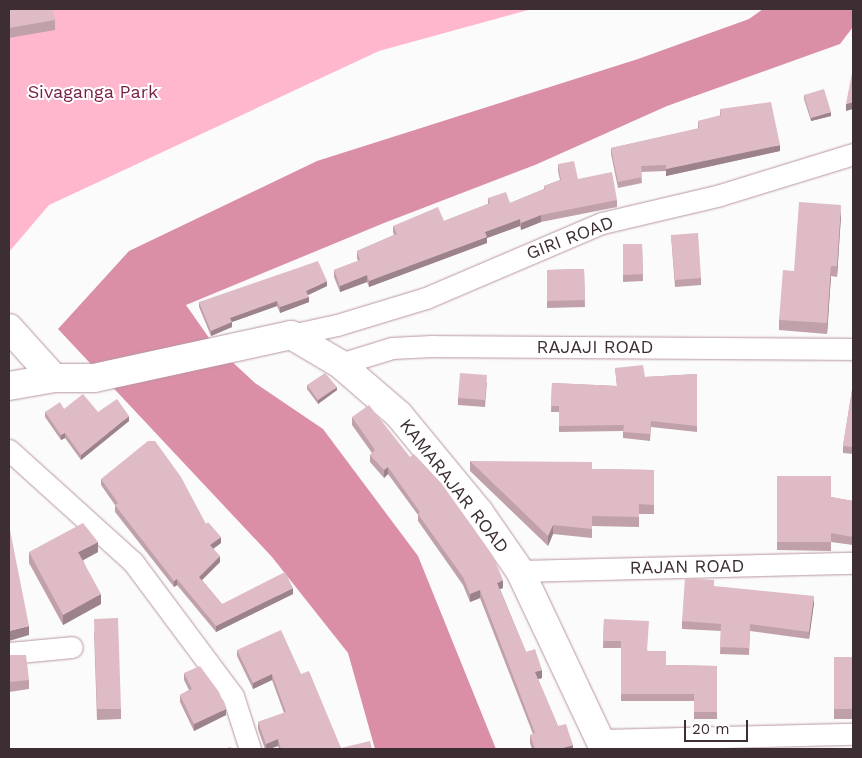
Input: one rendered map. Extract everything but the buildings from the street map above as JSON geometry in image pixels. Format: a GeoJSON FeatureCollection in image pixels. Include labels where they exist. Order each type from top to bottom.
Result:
{"type":"FeatureCollection","features":[{"type":"Feature","properties":{"kind":"main road"},"geometry":{"type":"LineString","coordinates":[[9,328],[54,378]]}},
{"type":"Feature","properties":{"kind":"main road"},"geometry":{"type":"LineString","coordinates":[[9,386],[54,378],[94,378],[291,335]]}},
{"type":"Feature","properties":{"kind":"main road","name":"KAMARAJAR ROAD"},"geometry":{"type":"LineString","coordinates":[[291,335],[340,364],[399,415],[479,512],[520,571],[603,745]]}},
{"type":"Feature","properties":{"kind":"street","name":"GIRI ROAD"},"geometry":{"type":"LineString","coordinates":[[291,335],[337,325],[426,298],[602,223],[720,195],[853,154]]}},
{"type":"Feature","properties":{"kind":"street","name":"RAJAJI ROAD"},"geometry":{"type":"LineString","coordinates":[[340,364],[392,348],[432,346],[853,349]]}},
{"type":"Feature","properties":{"kind":"street"},"geometry":{"type":"LineString","coordinates":[[9,450],[133,562],[233,696],[250,749]]}},
{"type":"Feature","properties":{"kind":"street","name":"RAJAN ROAD"},"geometry":{"type":"LineString","coordinates":[[520,571],[853,563]]}},
{"type":"Feature","properties":{"kind":"street"},"geometry":{"type":"LineString","coordinates":[[9,653],[72,647]]}},
{"type":"Feature","properties":{"kind":"street","name":"KAMARAJAR ROAD"},"geometry":{"type":"LineString","coordinates":[[603,745],[853,734]]}},
{"type":"Feature","properties":{"kind":"green space","name":"Sivaganga Park"},"geometry":{"type":"Polygon","coordinates":[[[9,9],[532,9],[379,51],[49,205],[9,252],[9,9]]]}},
{"type":"Feature","properties":{"kind":"shaded area"},"geometry":{"type":"Polygon","coordinates":[[[763,9],[853,9],[853,27],[840,44],[667,106],[535,165],[384,223],[186,305],[214,345],[255,383],[323,429],[418,556],[496,749],[375,749],[348,653],[272,557],[58,329],[129,251],[317,161],[638,59],[749,19],[763,9]]]}}]}
